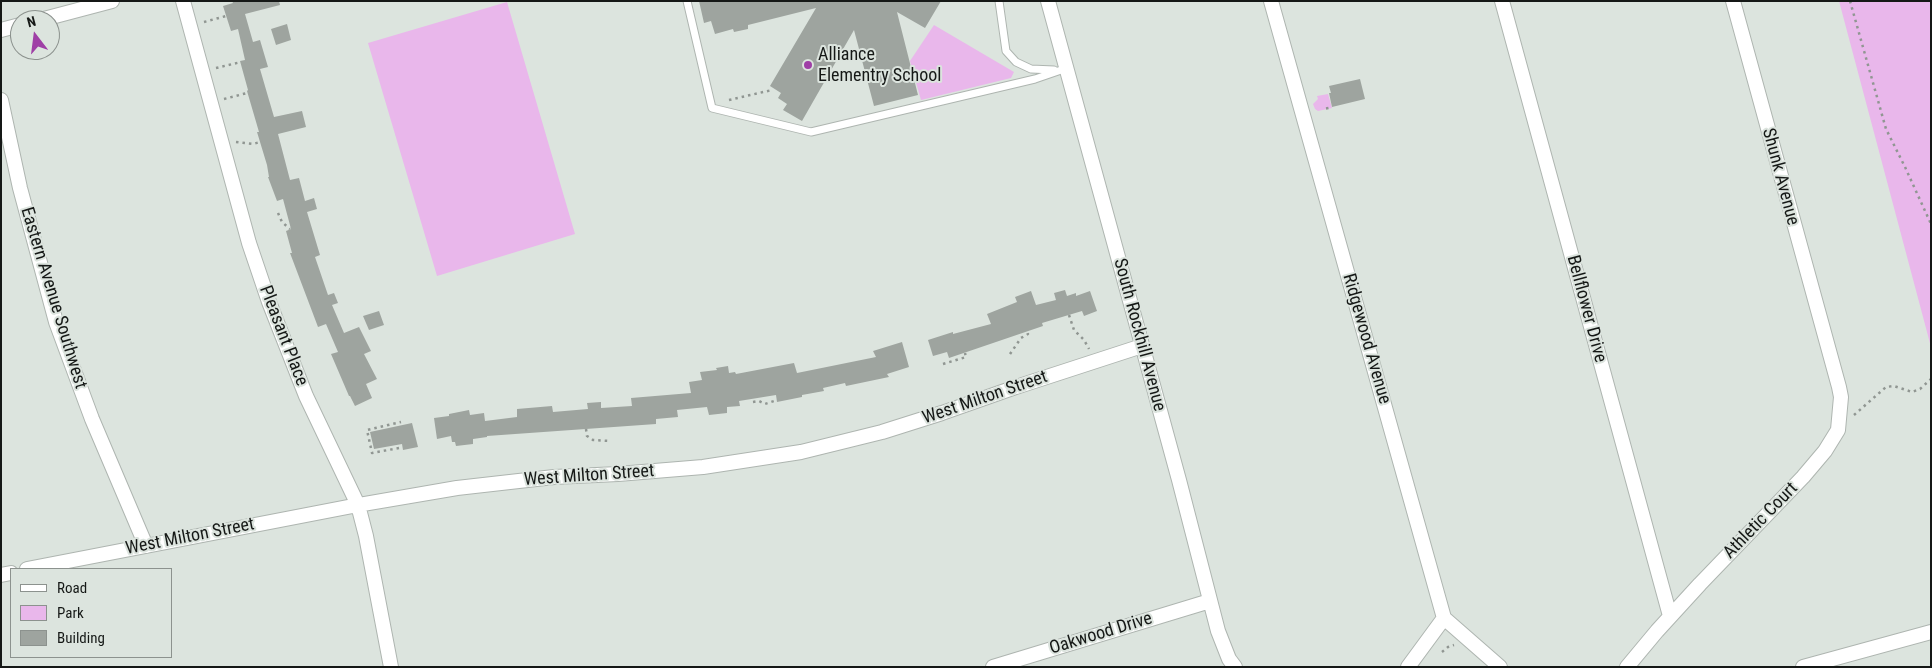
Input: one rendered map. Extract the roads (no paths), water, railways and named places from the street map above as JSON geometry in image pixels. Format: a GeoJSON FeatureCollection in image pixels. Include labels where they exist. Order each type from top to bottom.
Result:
{"type":"FeatureCollection","features":[{"type":"Feature","properties":{"kind":"street"},"geometry":{"type":"LineString","coordinates":[[60,15],[112,1]]}},
{"type":"Feature","properties":{"kind":"street","name":"Pleasant Place"},"geometry":{"type":"LineString","coordinates":[[183,1],[247,236],[269,302],[306,396],[358,504],[391,667]]}},
{"type":"Feature","properties":{"kind":"street","name":"South Rockhill Avenue"},"geometry":{"type":"LineString","coordinates":[[1048,1],[1210,601],[1222,643],[1235,667]]}},
{"type":"Feature","properties":{"kind":"street","name":"Ridgewood Avenue"},"geometry":{"type":"LineString","coordinates":[[1271,1],[1444,618]]}},
{"type":"Feature","properties":{"kind":"street","name":"Bellflower Drive"},"geometry":{"type":"LineString","coordinates":[[1502,1],[1670,616]]}},
{"type":"Feature","properties":{"kind":"street","name":"Shunk Avenue"},"geometry":{"type":"LineString","coordinates":[[1733,1],[1828,353]]}},
{"type":"Feature","properties":{"kind":"street","name":"Eastern Avenue Southwest"},"geometry":{"type":"LineString","coordinates":[[1,100],[35,248],[59,330],[95,428],[146,546]]}},
{"type":"Feature","properties":{"kind":"street","name":"West Milton Street"},"geometry":{"type":"LineString","coordinates":[[32,568],[358,504],[506,482],[703,467],[801,452],[882,432],[1142,346]]}},
{"type":"Feature","properties":{"kind":"street","name":"Athletic Court"},"geometry":{"type":"LineString","coordinates":[[1627,667],[1670,616],[1803,477],[1825,451],[1838,430],[1841,397],[1828,353]]}},
{"type":"Feature","properties":{"kind":"street","name":"Oakwood Drive"},"geometry":{"type":"LineString","coordinates":[[993,667],[1210,601]]}},
{"type":"Feature","properties":{"kind":"street"},"geometry":{"type":"LineString","coordinates":[[1408,667],[1444,618],[1500,667]]}},
{"type":"Feature","properties":{"kind":"street"},"geometry":{"type":"LineString","coordinates":[[1804,667],[1931,632]]}},
{"type":"Feature","properties":{"kind":"lane"},"geometry":{"type":"LineString","coordinates":[[687,1],[712,108],[811,132],[1035,79],[1067,68]]}},
{"type":"Feature","properties":{"kind":"lane"},"geometry":{"type":"LineString","coordinates":[[999,1],[1006,51],[1016,62],[1031,69],[1049,71],[1067,68]]}},
{"type":"Feature","properties":{"kind":"place","name":"Alliance Elementry School"},"geometry":{"type":"Point","coordinates":[808,65]}}]}
